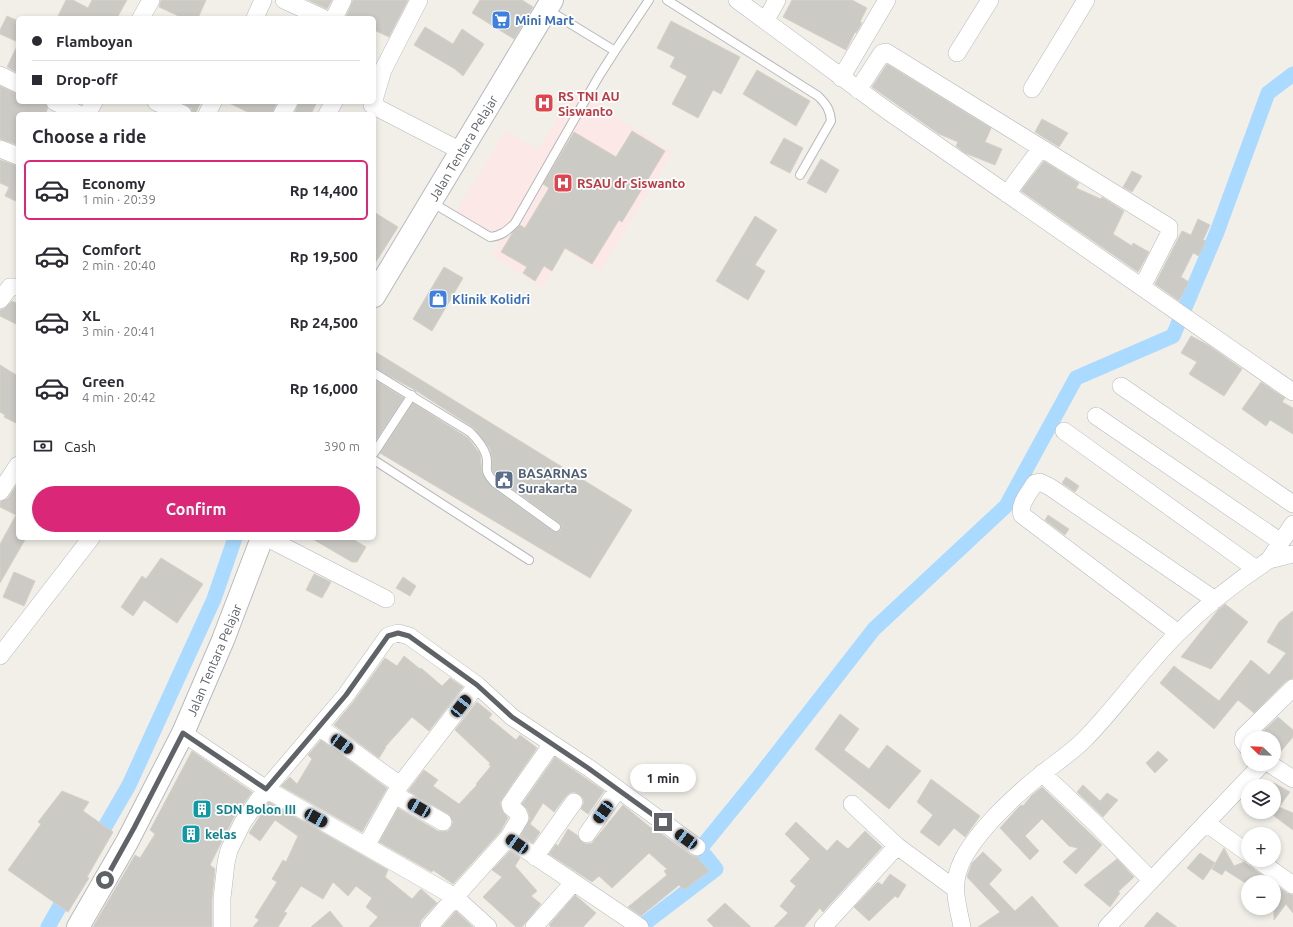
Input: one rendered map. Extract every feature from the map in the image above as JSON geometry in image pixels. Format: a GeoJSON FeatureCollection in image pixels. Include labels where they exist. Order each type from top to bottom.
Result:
{"type":"FeatureCollection","features":[{"type":"Feature","properties":{"kind":"main road","name":"Jalan Tentara Pelajar"},"geometry":{"type":"LineString","coordinates":[[376,293],[549,4]]}},
{"type":"Feature","properties":{"kind":"main road","name":"Jalan Tentara Pelajar"},"geometry":{"type":"LineString","coordinates":[[78,927],[131,835],[183,733],[223,640],[261,540]]}},
{"type":"Feature","properties":{"kind":"street"},"geometry":{"type":"LineString","coordinates":[[142,16],[150,0]]}},
{"type":"Feature","properties":{"kind":"street"},"geometry":{"type":"LineString","coordinates":[[255,16],[264,0]]}},
{"type":"Feature","properties":{"kind":"street"},"geometry":{"type":"LineString","coordinates":[[284,0],[319,16]]}},
{"type":"Feature","properties":{"kind":"street"},"geometry":{"type":"LineString","coordinates":[[335,16],[343,0]]}},
{"type":"Feature","properties":{"kind":"street"},"geometry":{"type":"LineString","coordinates":[[376,90],[384,70],[419,0]]}},
{"type":"Feature","properties":{"kind":"street"},"geometry":{"type":"LineString","coordinates":[[737,0],[766,20],[858,90],[1293,392]]}},
{"type":"Feature","properties":{"kind":"street"},"geometry":{"type":"LineString","coordinates":[[766,20],[777,0]]}},
{"type":"Feature","properties":{"kind":"street"},"geometry":{"type":"LineString","coordinates":[[841,78],[887,0]]}},
{"type":"Feature","properties":{"kind":"street"},"geometry":{"type":"LineString","coordinates":[[957,53],[990,0]]}},
{"type":"Feature","properties":{"kind":"street"},"geometry":{"type":"LineString","coordinates":[[1032,90],[1086,0]]}},
{"type":"Feature","properties":{"kind":"street"},"geometry":{"type":"LineString","coordinates":[[858,90],[884,52],[1169,227],[1169,234],[1142,287]]}},
{"type":"Feature","properties":{"kind":"street"},"geometry":{"type":"LineString","coordinates":[[0,75],[16,83]]}},
{"type":"Feature","properties":{"kind":"street"},"geometry":{"type":"LineString","coordinates":[[59,104],[75,112]]}},
{"type":"Feature","properties":{"kind":"street"},"geometry":{"type":"LineString","coordinates":[[160,104],[178,112]]}},
{"type":"Feature","properties":{"kind":"street"},"geometry":{"type":"LineString","coordinates":[[375,104],[461,151]]}},
{"type":"Feature","properties":{"kind":"street"},"geometry":{"type":"LineString","coordinates":[[1007,194],[1041,148]]}},
{"type":"Feature","properties":{"kind":"street"},"geometry":{"type":"LineString","coordinates":[[0,149],[16,155]]}},
{"type":"Feature","properties":{"kind":"street"},"geometry":{"type":"LineString","coordinates":[[0,300],[10,287],[16,287]]}},
{"type":"Feature","properties":{"kind":"street"},"geometry":{"type":"LineString","coordinates":[[1121,386],[1293,504]]}},
{"type":"Feature","properties":{"kind":"street"},"geometry":{"type":"LineString","coordinates":[[1096,416],[1281,542]]}},
{"type":"Feature","properties":{"kind":"street"},"geometry":{"type":"LineString","coordinates":[[1064,431],[1262,564]]}},
{"type":"Feature","properties":{"kind":"street"},"geometry":{"type":"LineString","coordinates":[[0,492],[16,468]]}},
{"type":"Feature","properties":{"kind":"street"},"geometry":{"type":"LineString","coordinates":[[1178,633],[1022,515],[1022,504],[1035,483],[1040,482],[1050,487],[1215,600]]}},
{"type":"Feature","properties":{"kind":"street"},"geometry":{"type":"LineString","coordinates":[[962,927],[954,888],[958,870],[968,849],[1012,800],[1042,773],[1084,740],[1178,633],[1215,600],[1262,564],[1281,542],[1293,524]]}},
{"type":"Feature","properties":{"kind":"street"},"geometry":{"type":"LineString","coordinates":[[271,540],[386,600]]}},
{"type":"Feature","properties":{"kind":"street"},"geometry":{"type":"LineString","coordinates":[[0,656],[82,541]]}},
{"type":"Feature","properties":{"kind":"street"},"geometry":{"type":"LineString","coordinates":[[1262,564],[1293,554]]}},
{"type":"Feature","properties":{"kind":"street"},"geometry":{"type":"LineString","coordinates":[[222,927],[222,898],[226,863],[229,850],[243,822],[266,789],[346,695],[388,636],[394,633],[401,633],[409,636],[477,685],[512,717],[618,789],[697,847]]}},
{"type":"Feature","properties":{"kind":"street"},"geometry":{"type":"LineString","coordinates":[[366,846],[397,790],[477,685]]}},
{"type":"Feature","properties":{"kind":"street"},"geometry":{"type":"LineString","coordinates":[[1249,731],[1293,688]]}},
{"type":"Feature","properties":{"kind":"street"},"geometry":{"type":"LineString","coordinates":[[320,727],[397,790],[443,822]]}},
{"type":"Feature","properties":{"kind":"street"},"geometry":{"type":"LineString","coordinates":[[183,733],[266,789],[407,871],[455,897],[488,927]]}},
{"type":"Feature","properties":{"kind":"street"},"geometry":{"type":"LineString","coordinates":[[429,927],[508,838],[520,817],[510,804],[552,744]]}},
{"type":"Feature","properties":{"kind":"street"},"geometry":{"type":"LineString","coordinates":[[1107,927],[1255,771]]}},
{"type":"Feature","properties":{"kind":"street"},"geometry":{"type":"LineString","coordinates":[[1281,771],[1293,778]]}},
{"type":"Feature","properties":{"kind":"street"},"geometry":{"type":"LineString","coordinates":[[1042,773],[1096,824],[1151,880]]}},
{"type":"Feature","properties":{"kind":"street"},"geometry":{"type":"LineString","coordinates":[[587,834],[618,789]]}},
{"type":"Feature","properties":{"kind":"street"},"geometry":{"type":"LineString","coordinates":[[535,857],[574,802]]}},
{"type":"Feature","properties":{"kind":"street"},"geometry":{"type":"LineString","coordinates":[[852,804],[898,846],[954,888]]}},
{"type":"Feature","properties":{"kind":"street"},"geometry":{"type":"LineString","coordinates":[[1206,823],[1241,848]]}},
{"type":"Feature","properties":{"kind":"street"},"geometry":{"type":"LineString","coordinates":[[508,838],[639,926]]}},
{"type":"Feature","properties":{"kind":"street"},"geometry":{"type":"LineString","coordinates":[[823,927],[898,846]]}},
{"type":"Feature","properties":{"kind":"street"},"geometry":{"type":"LineString","coordinates":[[1268,867],[1293,885]]}},
{"type":"Feature","properties":{"kind":"street"},"geometry":{"type":"LineString","coordinates":[[534,927],[573,883]]}},
{"type":"Feature","properties":{"kind":"lane"},"geometry":{"type":"LineString","coordinates":[[431,202],[490,237],[497,237],[505,233],[515,223],[599,76],[649,0]]}},
{"type":"Feature","properties":{"kind":"lane"},"geometry":{"type":"LineString","coordinates":[[667,0],[818,96],[827,105],[830,112],[831,121],[800,175]]}},
{"type":"Feature","properties":{"kind":"lane"},"geometry":{"type":"LineString","coordinates":[[549,4],[616,51]]}},
{"type":"Feature","properties":{"kind":"lane"},"geometry":{"type":"LineString","coordinates":[[376,374],[470,432],[486,453],[486,470],[489,477],[495,483],[556,527]]}},
{"type":"Feature","properties":{"kind":"lane"},"geometry":{"type":"LineString","coordinates":[[376,450],[412,395]]}},
{"type":"Feature","properties":{"kind":"lane"},"geometry":{"type":"LineString","coordinates":[[376,461],[529,560]]}},
{"type":"Feature","properties":{"kind":"shaded area","name":"RSAU dr Siswanto"},"geometry":{"type":"Polygon","coordinates":[[[574,91],[673,152],[600,271],[565,250],[542,287],[492,256],[500,243],[454,215],[506,130],[538,150],[574,91]]]}},
{"type":"Feature","properties":{"kind":"building"},"geometry":{"type":"Polygon","coordinates":[[[66,0],[73,0],[88,8],[92,0],[127,0],[118,16],[58,16],[66,0]]]}},
{"type":"Feature","properties":{"kind":"building"},"geometry":{"type":"Polygon","coordinates":[[[161,0],[206,0],[199,16],[179,16],[159,7],[161,0]]]}},
{"type":"Feature","properties":{"kind":"building"},"geometry":{"type":"Polygon","coordinates":[[[308,0],[332,0],[327,9],[308,0]]]}},
{"type":"Feature","properties":{"kind":"building"},"geometry":{"type":"Polygon","coordinates":[[[353,0],[408,0],[389,37],[376,31],[376,16],[346,16],[353,0]]]}},
{"type":"Feature","properties":{"kind":"building","name":"Mini Mart"},"geometry":{"type":"Polygon","coordinates":[[[480,0],[522,0],[533,7],[514,39],[472,13],[480,0]]]}},
{"type":"Feature","properties":{"kind":"building"},"geometry":{"type":"Polygon","coordinates":[[[792,0],[852,0],[867,8],[860,22],[862,23],[856,33],[855,32],[846,50],[783,17],[792,0]]]}},
{"type":"Feature","properties":{"kind":"building"},"geometry":{"type":"Polygon","coordinates":[[[7,16],[16,20],[16,41],[0,34],[0,30],[7,16]]]}},
{"type":"Feature","properties":{"kind":"building"},"geometry":{"type":"Polygon","coordinates":[[[671,21],[740,57],[721,94],[713,90],[698,118],[672,104],[687,76],[670,67],[675,57],[657,48],[671,21]]]}},
{"type":"Feature","properties":{"kind":"building"},"geometry":{"type":"Polygon","coordinates":[[[425,27],[453,44],[462,29],[484,44],[463,76],[455,69],[414,45],[425,27]]]}},
{"type":"Feature","properties":{"kind":"building"},"geometry":{"type":"Polygon","coordinates":[[[16,48],[16,72],[7,67],[16,48]]]}},
{"type":"Feature","properties":{"kind":"building"},"geometry":{"type":"Polygon","coordinates":[[[887,64],[991,128],[985,142],[1002,149],[995,165],[965,153],[956,146],[958,142],[939,134],[872,87],[887,64]]]}},
{"type":"Feature","properties":{"kind":"building"},"geometry":{"type":"Polygon","coordinates":[[[757,70],[810,101],[796,126],[743,94],[757,70]]]}},
{"type":"Feature","properties":{"kind":"building"},"geometry":{"type":"Polygon","coordinates":[[[0,86],[16,93],[16,104],[46,104],[48,108],[46,112],[16,112],[16,144],[0,139],[0,86]]]}},
{"type":"Feature","properties":{"kind":"building"},"geometry":{"type":"Polygon","coordinates":[[[184,104],[200,104],[196,112],[192,112],[191,108],[184,104]]]}},
{"type":"Feature","properties":{"kind":"building"},"geometry":{"type":"Polygon","coordinates":[[[231,104],[276,104],[273,112],[248,112],[231,104]]]}},
{"type":"Feature","properties":{"kind":"building"},"geometry":{"type":"Polygon","coordinates":[[[298,104],[316,104],[312,112],[295,112],[298,104]]]}},
{"type":"Feature","properties":{"kind":"building"},"geometry":{"type":"Polygon","coordinates":[[[1042,119],[1068,133],[1059,147],[1035,132],[1042,119]]]}},
{"type":"Feature","properties":{"kind":"building"},"geometry":{"type":"Polygon","coordinates":[[[632,131],[665,151],[622,222],[619,220],[592,264],[565,248],[552,271],[544,266],[535,281],[523,273],[527,267],[501,252],[513,232],[520,225],[525,228],[549,188],[543,184],[574,132],[616,157],[632,131]]]}},
{"type":"Feature","properties":{"kind":"building"},"geometry":{"type":"Polygon","coordinates":[[[784,138],[803,148],[790,173],[770,163],[784,138]]]}},
{"type":"Feature","properties":{"kind":"building"},"geometry":{"type":"Polygon","coordinates":[[[821,159],[839,170],[826,193],[807,183],[821,159]]]}},
{"type":"Feature","properties":{"kind":"building"},"geometry":{"type":"Polygon","coordinates":[[[0,160],[16,165],[16,201],[5,196],[9,187],[0,183],[0,160]]]}},
{"type":"Feature","properties":{"kind":"building"},"geometry":{"type":"Polygon","coordinates":[[[1044,161],[1079,183],[1076,188],[1101,199],[1102,197],[1124,211],[1113,234],[1132,246],[1133,243],[1149,252],[1138,272],[1021,191],[1044,161]]]}},
{"type":"Feature","properties":{"kind":"building"},"geometry":{"type":"Polygon","coordinates":[[[1132,171],[1142,176],[1132,192],[1123,187],[1132,171]]]}},
{"type":"Feature","properties":{"kind":"building"},"geometry":{"type":"Polygon","coordinates":[[[376,213],[398,227],[376,262],[376,213]]]}},
{"type":"Feature","properties":{"kind":"building"},"geometry":{"type":"Polygon","coordinates":[[[755,216],[777,230],[755,265],[765,271],[748,300],[716,281],[755,216]]]}},
{"type":"Feature","properties":{"kind":"building"},"geometry":{"type":"Polygon","coordinates":[[[1198,219],[1210,225],[1203,240],[1206,241],[1199,256],[1193,253],[1181,277],[1189,282],[1179,301],[1155,284],[1182,231],[1191,235],[1198,219]]]}},
{"type":"Feature","properties":{"kind":"building","name":"Klinik Kolidri"},"geometry":{"type":"Polygon","coordinates":[[[444,267],[463,278],[432,331],[413,319],[444,267]]]}},
{"type":"Feature","properties":{"kind":"building"},"geometry":{"type":"Polygon","coordinates":[[[12,301],[16,303],[16,324],[0,316],[0,310],[4,309],[12,301]]]}},
{"type":"Feature","properties":{"kind":"building"},"geometry":{"type":"Polygon","coordinates":[[[1191,336],[1208,345],[1242,369],[1224,396],[1189,374],[1197,362],[1181,353],[1191,336]]]}},
{"type":"Feature","properties":{"kind":"building","name":"BASARNAS Surakarta"},"geometry":{"type":"Polygon","coordinates":[[[376,352],[632,510],[590,578],[380,453],[413,403],[468,438],[480,454],[482,473],[492,487],[553,531],[558,532],[561,530],[561,525],[559,523],[495,475],[492,470],[490,449],[474,428],[415,390],[376,369],[376,352]]]}},
{"type":"Feature","properties":{"kind":"building"},"geometry":{"type":"Polygon","coordinates":[[[0,365],[16,375],[16,423],[4,417],[5,415],[0,412],[0,365]]]}},
{"type":"Feature","properties":{"kind":"building"},"geometry":{"type":"Polygon","coordinates":[[[376,380],[404,398],[376,440],[376,380]]]}},
{"type":"Feature","properties":{"kind":"building"},"geometry":{"type":"Polygon","coordinates":[[[1261,382],[1285,398],[1282,402],[1293,408],[1293,434],[1270,420],[1266,426],[1242,409],[1261,382]]]}},
{"type":"Feature","properties":{"kind":"building"},"geometry":{"type":"Polygon","coordinates":[[[1066,477],[1079,486],[1075,492],[1062,483],[1066,477]]]}},
{"type":"Feature","properties":{"kind":"building"},"geometry":{"type":"Polygon","coordinates":[[[16,486],[16,515],[0,507],[0,502],[8,498],[16,486]]]}},
{"type":"Feature","properties":{"kind":"building"},"geometry":{"type":"Polygon","coordinates":[[[16,515],[16,540],[25,540],[0,583],[0,544],[16,515]]]}},
{"type":"Feature","properties":{"kind":"building"},"geometry":{"type":"Polygon","coordinates":[[[1048,515],[1069,529],[1065,535],[1045,520],[1048,515]]]}},
{"type":"Feature","properties":{"kind":"building"},"geometry":{"type":"Polygon","coordinates":[[[314,540],[354,540],[366,547],[357,562],[352,562],[314,540]]]}},
{"type":"Feature","properties":{"kind":"building"},"geometry":{"type":"Polygon","coordinates":[[[161,558],[203,584],[177,623],[144,600],[133,616],[121,607],[142,576],[146,579],[161,558]]]}},
{"type":"Feature","properties":{"kind":"building"},"geometry":{"type":"Polygon","coordinates":[[[14,572],[35,581],[24,606],[3,597],[14,572]]]}},
{"type":"Feature","properties":{"kind":"building"},"geometry":{"type":"Polygon","coordinates":[[[314,574],[331,582],[322,598],[306,590],[314,574]]]}},
{"type":"Feature","properties":{"kind":"building"},"geometry":{"type":"Polygon","coordinates":[[[403,577],[416,586],[410,596],[396,588],[403,577]]]}},
{"type":"Feature","properties":{"kind":"building"},"geometry":{"type":"Polygon","coordinates":[[[1225,604],[1248,622],[1211,669],[1181,657],[1218,610],[1225,604]]]}},
{"type":"Feature","properties":{"kind":"building"},"geometry":{"type":"Polygon","coordinates":[[[1293,611],[1293,678],[1286,681],[1254,713],[1238,700],[1214,729],[1160,683],[1174,666],[1219,701],[1251,660],[1269,675],[1286,653],[1267,642],[1279,622],[1293,611]]]}},
{"type":"Feature","properties":{"kind":"building"},"geometry":{"type":"Polygon","coordinates":[[[404,656],[442,686],[450,678],[463,687],[429,731],[412,717],[385,747],[379,758],[334,725],[354,701],[385,658],[397,666],[404,656]]]}},
{"type":"Feature","properties":{"kind":"building"},"geometry":{"type":"Polygon","coordinates":[[[477,702],[492,714],[489,718],[516,740],[520,735],[537,748],[500,803],[502,810],[508,818],[500,832],[453,884],[433,870],[432,872],[379,842],[398,808],[438,831],[448,831],[451,827],[453,822],[448,814],[408,791],[424,770],[438,780],[433,786],[459,804],[477,785],[476,784],[491,766],[489,765],[490,763],[455,730],[477,702]]]}},
{"type":"Feature","properties":{"kind":"building"},"geometry":{"type":"Polygon","coordinates":[[[840,714],[859,729],[844,750],[869,769],[887,745],[921,771],[889,809],[815,749],[840,714]]]}},
{"type":"Feature","properties":{"kind":"building"},"geometry":{"type":"Polygon","coordinates":[[[1278,717],[1293,730],[1293,737],[1281,751],[1281,731],[1263,731],[1278,717]]]}},
{"type":"Feature","properties":{"kind":"building"},"geometry":{"type":"Polygon","coordinates":[[[321,740],[387,788],[362,832],[281,786],[290,777],[297,784],[312,759],[308,755],[321,740]]]}},
{"type":"Feature","properties":{"kind":"building"},"geometry":{"type":"Polygon","coordinates":[[[192,751],[252,792],[234,817],[210,865],[215,869],[212,898],[212,927],[93,927],[135,855],[140,858],[155,834],[150,830],[192,751]]]}},
{"type":"Feature","properties":{"kind":"building"},"geometry":{"type":"Polygon","coordinates":[[[1158,751],[1168,760],[1155,773],[1146,763],[1158,751]]]}},
{"type":"Feature","properties":{"kind":"building"},"geometry":{"type":"Polygon","coordinates":[[[555,757],[604,791],[588,814],[581,809],[584,803],[583,798],[575,792],[566,796],[554,812],[543,803],[530,824],[540,832],[533,843],[521,835],[530,818],[527,809],[522,804],[555,757]]]}},
{"type":"Feature","properties":{"kind":"building"},"geometry":{"type":"Polygon","coordinates":[[[931,779],[980,816],[965,837],[954,828],[939,846],[920,832],[933,815],[917,802],[931,779]]]}},
{"type":"Feature","properties":{"kind":"building"},"geometry":{"type":"Polygon","coordinates":[[[1083,785],[1100,801],[1107,793],[1118,800],[1103,817],[1077,792],[1083,785]]]}},
{"type":"Feature","properties":{"kind":"building"},"geometry":{"type":"Polygon","coordinates":[[[1042,787],[1102,845],[1076,874],[1063,862],[1078,848],[1069,846],[1042,819],[1025,836],[1039,851],[1030,860],[1000,828],[1021,805],[1023,806],[1032,795],[1042,787]]]}},
{"type":"Feature","properties":{"kind":"building"},"geometry":{"type":"Polygon","coordinates":[[[1281,787],[1290,792],[1281,804],[1281,787]]]}},
{"type":"Feature","properties":{"kind":"building"},"geometry":{"type":"Polygon","coordinates":[[[62,791],[89,802],[83,811],[113,832],[87,877],[89,878],[68,912],[8,870],[41,824],[38,822],[62,791]]]}},
{"type":"Feature","properties":{"kind":"building"},"geometry":{"type":"Polygon","coordinates":[[[269,802],[388,870],[385,877],[412,899],[421,889],[437,903],[421,920],[419,927],[369,927],[378,917],[366,907],[372,898],[356,886],[348,896],[333,882],[323,899],[301,886],[284,912],[287,913],[278,927],[253,927],[259,920],[255,917],[277,882],[272,879],[283,860],[286,862],[298,836],[275,820],[260,841],[249,833],[269,802]]]}},
{"type":"Feature","properties":{"kind":"building"},"geometry":{"type":"Polygon","coordinates":[[[623,805],[651,828],[652,827],[691,855],[697,857],[709,871],[684,890],[679,885],[641,916],[628,907],[667,875],[664,871],[667,869],[649,853],[612,888],[599,876],[592,882],[549,854],[556,844],[558,846],[568,829],[577,835],[582,842],[587,844],[592,843],[623,805]]]}},
{"type":"Feature","properties":{"kind":"building"},"geometry":{"type":"Polygon","coordinates":[[[1281,808],[1293,813],[1293,830],[1278,819],[1281,819],[1281,808]]]}},
{"type":"Feature","properties":{"kind":"building"},"geometry":{"type":"Polygon","coordinates":[[[796,822],[827,851],[837,840],[848,849],[865,831],[882,847],[823,912],[820,908],[804,927],[774,927],[788,913],[780,906],[796,886],[790,881],[810,859],[785,834],[796,822]]]}},
{"type":"Feature","properties":{"kind":"building"},"geometry":{"type":"Polygon","coordinates":[[[1224,848],[1234,866],[1241,863],[1241,867],[1251,867],[1262,875],[1241,875],[1241,880],[1225,870],[1222,875],[1212,869],[1224,848]]]}},
{"type":"Feature","properties":{"kind":"building"},"geometry":{"type":"Polygon","coordinates":[[[510,851],[520,858],[515,866],[537,891],[531,896],[541,904],[522,927],[516,927],[483,897],[502,877],[492,870],[510,851]]]}},
{"type":"Feature","properties":{"kind":"building"},"geometry":{"type":"Polygon","coordinates":[[[983,852],[1002,870],[989,884],[1015,911],[1032,896],[1059,927],[978,927],[1000,912],[967,877],[972,863],[983,852]]]}},
{"type":"Feature","properties":{"kind":"building"},"geometry":{"type":"Polygon","coordinates":[[[1200,853],[1215,863],[1203,880],[1187,868],[1200,853]]]}},
{"type":"Feature","properties":{"kind":"building"},"geometry":{"type":"Polygon","coordinates":[[[1117,859],[1134,877],[1118,892],[1120,893],[1110,907],[1084,885],[1117,859]]]}},
{"type":"Feature","properties":{"kind":"building"},"geometry":{"type":"Polygon","coordinates":[[[890,874],[906,885],[898,898],[895,896],[869,921],[854,907],[878,882],[882,885],[890,874]]]}},
{"type":"Feature","properties":{"kind":"building"},"geometry":{"type":"Polygon","coordinates":[[[1281,889],[1293,895],[1293,913],[1286,904],[1281,911],[1281,889]]]}},
{"type":"Feature","properties":{"kind":"building"},"geometry":{"type":"Polygon","coordinates":[[[575,895],[596,913],[583,927],[551,927],[549,925],[575,895]]]}},
{"type":"Feature","properties":{"kind":"building"},"geometry":{"type":"Polygon","coordinates":[[[725,903],[751,927],[714,927],[707,920],[725,903]]]}},
{"type":"Feature","properties":{"kind":"building"},"geometry":{"type":"Polygon","coordinates":[[[330,911],[343,927],[311,927],[330,911]]]}},
{"type":"Feature","properties":{"kind":"building"},"geometry":{"type":"Polygon","coordinates":[[[456,911],[473,927],[442,927],[456,911]]]}},
{"type":"Feature","properties":{"kind":"building"},"geometry":{"type":"Polygon","coordinates":[[[1157,912],[1177,927],[1144,927],[1157,912]]]}},
{"type":"Feature","properties":{"kind":"waterway"},"geometry":{"type":"LineString","coordinates":[[640,927],[716,869],[700,849],[757,779],[874,629],[1006,506],[1076,378],[1173,336],[1217,232],[1268,93],[1293,74]]}},
{"type":"Feature","properties":{"kind":"waterway"},"geometry":{"type":"LineString","coordinates":[[95,844],[129,785],[214,599],[234,540]]}},
{"type":"Feature","properties":{"kind":"waterway"},"geometry":{"type":"LineString","coordinates":[[48,927],[69,890]]}},
{"type":"Feature","properties":{"kind":"place","name":"Mini Mart"},"geometry":{"type":"Point","coordinates":[501,20]}},
{"type":"Feature","properties":{"kind":"place","name":"RS TNI AU Siswanto"},"geometry":{"type":"Point","coordinates":[544,103]}},
{"type":"Feature","properties":{"kind":"place","name":"RSAU dr Siswanto"},"geometry":{"type":"Point","coordinates":[563,183]}},
{"type":"Feature","properties":{"kind":"place","name":"Klinik Kolidri"},"geometry":{"type":"Point","coordinates":[438,299]}},
{"type":"Feature","properties":{"kind":"place","name":"BASARNAS Surakarta"},"geometry":{"type":"Point","coordinates":[504,480]}},
{"type":"Feature","properties":{"kind":"place","name":"SDN Bolon III"},"geometry":{"type":"Point","coordinates":[202,809]}},
{"type":"Feature","properties":{"kind":"place","name":"kelas"},"geometry":{"type":"Point","coordinates":[191,834]}},
{"type":"Feature","properties":{"kind":"route"},"geometry":{"type":"LineString","coordinates":[[105,880],[134,828],[183,733],[266,789],[346,695],[388,636],[394,633],[401,633],[409,636],[448,663],[477,685],[512,717],[588,768],[663,822]]}}]}
